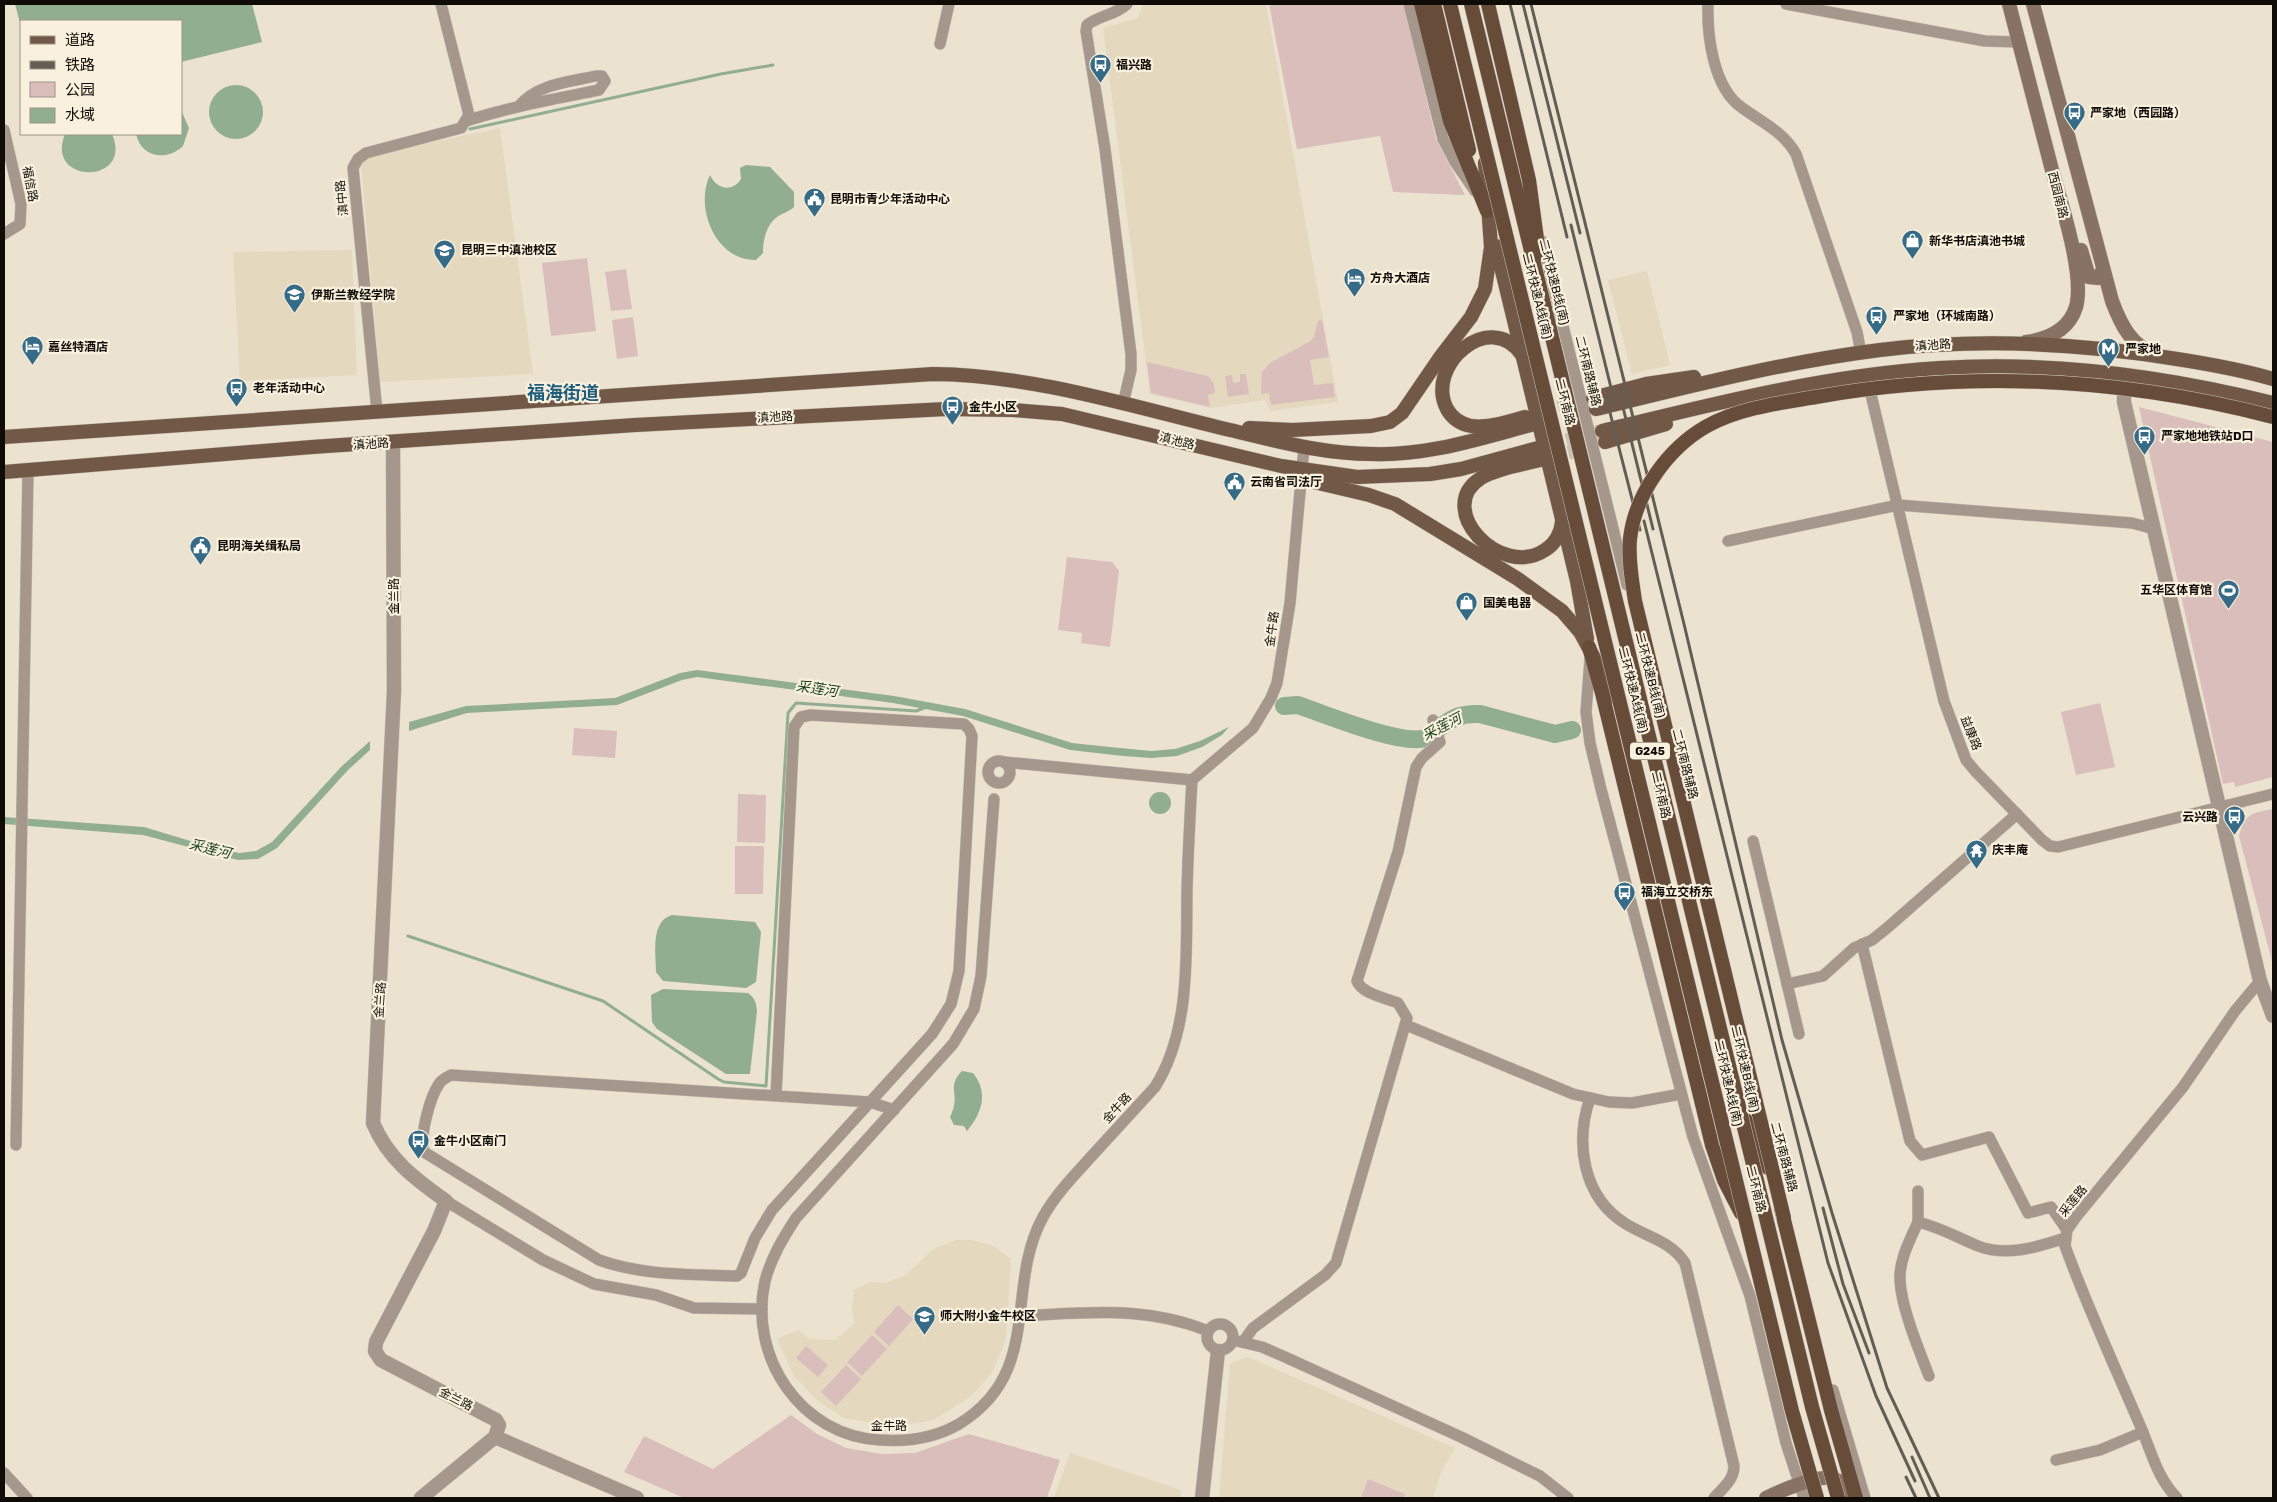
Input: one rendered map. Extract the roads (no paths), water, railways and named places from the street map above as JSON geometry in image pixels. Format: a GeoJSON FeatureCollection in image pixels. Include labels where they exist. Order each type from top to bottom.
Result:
{"type":"FeatureCollection","features":[{"type":"Feature","properties":{"kind":"highway"},"geometry":{"type":"LineString","coordinates":[[1421,4],[1487,211]]}},
{"type":"Feature","properties":{"kind":"highway"},"geometry":{"type":"LineString","coordinates":[[1434,4],[1454,112]]}},
{"type":"Feature","properties":{"kind":"highway","name":"二环快速A线(南)"},"geometry":{"type":"LineString","coordinates":[[1452,4],[1792,1411],[1819,1498]]}},
{"type":"Feature","properties":{"kind":"highway","name":"二环快速B线(南)"},"geometry":{"type":"LineString","coordinates":[[1470,4],[1816,1425],[1837,1498]]}},
{"type":"Feature","properties":{"kind":"highway"},"geometry":{"type":"LineString","coordinates":[[1486,4],[1529,180],[1537,231],[1543,300]]}},
{"type":"Feature","properties":{"kind":"highway"},"geometry":{"type":"LineString","coordinates":[[1856,1498],[1851,1491],[1646,651],[1632,578],[1630,548],[1633,525],[1648,489],[1667,460],[1695,434],[1733,415],[1846,392],[1940,381],[2022,380],[2096,385],[2188,398],[2273,417]]}},
{"type":"Feature","properties":{"kind":"highway"},"geometry":{"type":"LineString","coordinates":[[1589,648],[1712,1145],[1724,1180],[1740,1210],[1750,1240]]}},
{"type":"Feature","properties":{"kind":"highway"},"geometry":{"type":"LineString","coordinates":[[1737,1026],[1743,1060],[1749,1128],[1763,1208]]}},
{"type":"Feature","properties":{"kind":"highway"},"geometry":{"type":"LineString","coordinates":[[1731,1074],[1749,1128],[1772,1177],[1784,1218]]}},
{"type":"Feature","properties":{"kind":"main road","name":"二环南路"},"geometry":{"type":"LineString","coordinates":[[1452,4],[1740,1184],[1819,1498]]}},
{"type":"Feature","properties":{"kind":"main road","name":"二环南路"},"geometry":{"type":"LineString","coordinates":[[1470,4],[1754,1181],[1829,1478],[1837,1498]]}},
{"type":"Feature","properties":{"kind":"main road","name":"西园南路"},"geometry":{"type":"LineString","coordinates":[[2007,343],[2034,341],[2062,329],[2074,313],[2078,297],[2077,278],[2063,211],[2009,4]]}},
{"type":"Feature","properties":{"kind":"main road","name":"西园南路"},"geometry":{"type":"LineString","coordinates":[[2033,4],[2115,310],[2129,336],[2142,348],[2167,358]]}},
{"type":"Feature","properties":{"kind":"main road"},"geometry":{"type":"LineString","coordinates":[[1191,421],[1250,428],[1293,430],[1371,426],[1397,418],[1407,408],[1479,304],[1490,265],[1491,238],[1487,211],[1483,144],[1477,101]]}},
{"type":"Feature","properties":{"kind":"main road"},"geometry":{"type":"LineString","coordinates":[[1487,211],[1578,586],[1589,648]]}},
{"type":"Feature","properties":{"kind":"main road"},"geometry":{"type":"LineString","coordinates":[[2063,211],[2078,237],[2087,274],[2092,278],[2098,278],[2103,270]]}},
{"type":"Feature","properties":{"kind":"main road","name":"滇池路"},"geometry":{"type":"LineString","coordinates":[[4,436],[925,374],[1010,380],[1123,404],[1304,447],[1330,451],[1385,454],[1427,451],[1529,421],[1482,426],[1465,424],[1449,412],[1442,392],[1445,374],[1450,362],[1463,348],[1473,342],[1489,337],[1500,338],[1515,347],[1523,357]]}},
{"type":"Feature","properties":{"kind":"main road","name":"滇池路"},"geometry":{"type":"LineString","coordinates":[[1594,403],[1658,382],[1760,371],[1861,353],[1937,345],[2007,343],[2084,347],[2167,358],[2273,379]]}},
{"type":"Feature","properties":{"kind":"main road","name":"滇池路"},"geometry":{"type":"LineString","coordinates":[[1604,437],[1765,393],[1867,375],[1939,368],[2037,367],[2124,375],[2199,387],[2273,403]]}},
{"type":"Feature","properties":{"kind":"main road","name":"滇池路"},"geometry":{"type":"LineString","coordinates":[[4,472],[634,425],[894,410],[973,409],[1062,414],[1186,443],[1303,474]]}},
{"type":"Feature","properties":{"kind":"main road"},"geometry":{"type":"LineString","coordinates":[[1303,474],[1314,456],[1330,451]]}},
{"type":"Feature","properties":{"kind":"main road"},"geometry":{"type":"LineString","coordinates":[[1303,474],[1358,477],[1415,476],[1539,454],[1476,482],[1466,496],[1467,518],[1473,530],[1488,546],[1501,553],[1521,557],[1540,554],[1550,547],[1560,532],[1562,518]]}},
{"type":"Feature","properties":{"kind":"main road"},"geometry":{"type":"LineString","coordinates":[[1303,474],[1321,484],[1376,497],[1406,510],[1546,598],[1575,625],[1589,648],[1631,732]]}},
{"type":"Feature","properties":{"kind":"main road"},"geometry":{"type":"LineString","coordinates":[[1766,1498],[1783,1489],[1829,1478],[1840,1482],[1851,1491]]}},
{"type":"Feature","properties":{"kind":"street"},"geometry":{"type":"LineString","coordinates":[[441,4],[465,95],[469,115],[466,121]]}},
{"type":"Feature","properties":{"kind":"street"},"geometry":{"type":"LineString","coordinates":[[940,44],[949,4]]}},
{"type":"Feature","properties":{"kind":"street"},"geometry":{"type":"LineString","coordinates":[[1123,404],[1131,370],[1132,354],[1105,148],[1086,31],[1087,25],[1094,19],[1116,13],[1127,4]]}},
{"type":"Feature","properties":{"kind":"street"},"geometry":{"type":"LineString","coordinates":[[1409,4],[1443,138],[1455,162],[1487,211]]}},
{"type":"Feature","properties":{"kind":"street","name":"二环南路辅路"},"geometry":{"type":"LineString","coordinates":[[1486,4],[1721,969],[1817,1334],[1865,1498]]}},
{"type":"Feature","properties":{"kind":"street"},"geometry":{"type":"LineString","coordinates":[[1708,4],[1707,31],[1720,77],[1729,95],[1738,105],[1789,141],[1796,154],[1857,332],[1861,353]]}},
{"type":"Feature","properties":{"kind":"street"},"geometry":{"type":"LineString","coordinates":[[1786,4],[1985,41],[2018,42]]}},
{"type":"Feature","properties":{"kind":"street","name":"滇中路"},"geometry":{"type":"LineString","coordinates":[[377,412],[353,168],[358,159],[366,154],[461,128],[466,121],[519,106],[599,90],[605,81],[602,76],[596,76],[538,90],[528,95],[519,106]]}},
{"type":"Feature","properties":{"kind":"street","name":"福信路"},"geometry":{"type":"LineString","coordinates":[[4,130],[22,204],[20,224],[4,234]]}},
{"type":"Feature","properties":{"kind":"street","name":"益康路"},"geometry":{"type":"LineString","coordinates":[[1867,375],[1944,701],[1966,760],[2017,814],[2046,843],[2050,846],[2058,847],[2273,794]]}},
{"type":"Feature","properties":{"kind":"street"},"geometry":{"type":"LineString","coordinates":[[2124,375],[2124,402],[2260,981],[2273,1016]]}},
{"type":"Feature","properties":{"kind":"street","name":"金兰路"},"geometry":{"type":"LineString","coordinates":[[393,442],[394,691],[373,1123],[388,1152],[399,1165],[446,1201],[434,1231],[376,1342],[375,1351],[381,1360],[496,1420],[499,1425],[495,1437]]}},
{"type":"Feature","properties":{"kind":"street","name":"金牛路"},"geometry":{"type":"LineString","coordinates":[[994,799],[981,976],[974,1009],[953,1044],[792,1224],[770,1266],[765,1282],[762,1309],[766,1342],[779,1379],[789,1393],[806,1409],[839,1432],[867,1440],[919,1439],[942,1433],[960,1424],[989,1399],[1001,1384],[1016,1346],[1027,1260],[1042,1218],[1066,1184],[1155,1086],[1164,1073],[1174,1048],[1182,1009],[1186,961],[1192,780],[1253,728],[1272,698],[1277,683],[1290,603],[1304,447]]}},
{"type":"Feature","properties":{"kind":"street"},"geometry":{"type":"LineString","coordinates":[[16,1145],[28,471]]}},
{"type":"Feature","properties":{"kind":"street"},"geometry":{"type":"LineString","coordinates":[[1728,542],[1898,506],[2132,523],[2154,529]]}},
{"type":"Feature","properties":{"kind":"street"},"geometry":{"type":"LineString","coordinates":[[1589,648],[1590,668],[1586,712],[1590,743],[1681,1094],[1704,1172],[1750,1296],[1780,1418],[1804,1498]]}},
{"type":"Feature","properties":{"kind":"street"},"geometry":{"type":"LineString","coordinates":[[776,1096],[794,727],[801,717],[811,715],[964,724],[972,736],[959,971],[951,1004],[932,1034],[870,1102],[772,1210],[755,1238],[744,1269],[737,1276],[669,1274],[621,1268],[599,1260],[424,1152],[422,1147],[424,1122],[439,1084],[451,1075],[776,1096],[870,1102],[894,1110]]}},
{"type":"Feature","properties":{"kind":"street"},"geometry":{"type":"LineString","coordinates":[[1432,720],[1440,742],[1422,758],[1416,767],[1398,852],[1357,981],[1359,986],[1365,991],[1398,1003],[1404,1010],[1406,1025],[1336,1263],[1325,1275],[1238,1341],[1226,1349],[1218,1351],[1207,1342],[1208,1331],[1216,1324],[1224,1325],[1230,1329],[1238,1341],[1285,1357],[1461,1437],[1540,1476],[1568,1498]]}},
{"type":"Feature","properties":{"kind":"street"},"geometry":{"type":"LineString","coordinates":[[994,799],[988,771],[994,762],[1192,780]]}},
{"type":"Feature","properties":{"kind":"street"},"geometry":{"type":"LineString","coordinates":[[994,799],[1008,780],[1011,771],[1004,762]]}},
{"type":"Feature","properties":{"kind":"street"},"geometry":{"type":"LineString","coordinates":[[970,764],[988,771],[995,783],[1008,780],[1033,765]]}},
{"type":"Feature","properties":{"kind":"street"},"geometry":{"type":"LineString","coordinates":[[1787,984],[1823,976],[1854,948],[1887,928],[2017,814]]}},
{"type":"Feature","properties":{"kind":"street"},"geometry":{"type":"LineString","coordinates":[[1753,841],[1799,1034]]}},
{"type":"Feature","properties":{"kind":"street"},"geometry":{"type":"LineString","coordinates":[[1862,944],[1910,1141],[1922,1155],[1989,1137],[2028,1212],[2051,1207],[2066,1234],[2065,1246],[2085,1301],[2143,1432],[2156,1467],[2177,1498]]}},
{"type":"Feature","properties":{"kind":"street","name":"采莲路"},"geometry":{"type":"LineString","coordinates":[[2066,1234],[2183,1087],[2235,1011],[2260,981]]}},
{"type":"Feature","properties":{"kind":"street"},"geometry":{"type":"LineString","coordinates":[[1406,1025],[1573,1094],[1609,1102],[1632,1103],[1681,1094]]}},
{"type":"Feature","properties":{"kind":"street"},"geometry":{"type":"LineString","coordinates":[[1590,1098],[1583,1121],[1582,1151],[1585,1167],[1597,1194],[1616,1217],[1626,1224],[1671,1246],[1685,1263],[1734,1466],[1731,1480],[1714,1498]]}},
{"type":"Feature","properties":{"kind":"street"},"geometry":{"type":"LineString","coordinates":[[1918,1191],[1918,1222],[1904,1256],[1900,1280],[1909,1316],[1929,1376]]}},
{"type":"Feature","properties":{"kind":"street"},"geometry":{"type":"LineString","coordinates":[[446,1201],[543,1260],[594,1284],[656,1295],[694,1308],[762,1309]]}},
{"type":"Feature","properties":{"kind":"street"},"geometry":{"type":"LineString","coordinates":[[1918,1222],[1943,1228],[1980,1247],[2003,1252],[2040,1246],[2066,1234]]}},
{"type":"Feature","properties":{"kind":"street"},"geometry":{"type":"LineString","coordinates":[[1021,1316],[1107,1311],[1184,1322],[1208,1331]]}},
{"type":"Feature","properties":{"kind":"street"},"geometry":{"type":"LineString","coordinates":[[1202,1498],[1218,1351]]}},
{"type":"Feature","properties":{"kind":"street"},"geometry":{"type":"LineString","coordinates":[[2056,1460],[2100,1450],[2143,1432]]}},
{"type":"Feature","properties":{"kind":"street"},"geometry":{"type":"LineString","coordinates":[[422,1498],[495,1437],[637,1498]]}},
{"type":"Feature","properties":{"kind":"street"},"geometry":{"type":"LineString","coordinates":[[4,1473],[27,1498]]}},
{"type":"Feature","properties":{"kind":"water"},"geometry":{"type":"Polygon","coordinates":[[[15,4],[252,4],[262,42],[182,62],[182,20],[20,20],[20,23],[15,4]]]}},
{"type":"Feature","properties":{"kind":"water"},"geometry":{"type":"Polygon","coordinates":[[[236,85],[246,87],[255,93],[261,102],[263,112],[261,122],[255,131],[246,137],[236,139],[226,137],[217,131],[211,122],[209,112],[211,102],[217,93],[226,87],[236,85]]]}},
{"type":"Feature","properties":{"kind":"water"},"geometry":{"type":"Polygon","coordinates":[[[182,112],[189,128],[183,146],[176,151],[169,154],[155,155],[143,148],[136,135],[182,135],[182,112]]]}},
{"type":"Feature","properties":{"kind":"water"},"geometry":{"type":"Polygon","coordinates":[[[65,135],[112,135],[115,151],[111,163],[101,170],[89,172],[76,170],[67,163],[62,151],[65,135]]]}},
{"type":"Feature","properties":{"kind":"water"},"geometry":{"type":"Polygon","coordinates":[[[746,165],[770,167],[794,192],[794,207],[777,217],[770,224],[765,238],[763,253],[756,260],[742,258],[730,252],[720,242],[712,230],[707,217],[705,202],[706,188],[710,175],[716,184],[729,188],[741,179],[740,168],[746,165]]]}},
{"type":"Feature","properties":{"kind":"water","name":"采莲河"},"geometry":{"type":"Polygon","coordinates":[[[697,670],[894,696],[965,709],[1072,743],[1151,751],[1175,749],[1200,741],[1229,727],[1222,735],[1202,747],[1177,756],[1151,758],[1123,756],[1070,750],[963,716],[893,703],[697,677],[682,680],[617,705],[467,713],[409,731],[409,722],[466,706],[615,698],[680,673],[697,670]]]}},
{"type":"Feature","properties":{"kind":"water","name":"采莲河"},"geometry":{"type":"Polygon","coordinates":[[[370,741],[370,750],[348,770],[277,848],[258,859],[238,860],[143,835],[4,824],[4,817],[144,827],[207,846],[239,853],[256,851],[272,842],[342,766],[370,741]]]}},
{"type":"Feature","properties":{"kind":"water"},"geometry":{"type":"Polygon","coordinates":[[[1160,792],[1168,795],[1171,803],[1168,811],[1160,814],[1152,811],[1149,803],[1152,795],[1160,792]]]}},
{"type":"Feature","properties":{"kind":"water"},"geometry":{"type":"Polygon","coordinates":[[[672,915],[755,922],[761,932],[756,982],[746,988],[663,981],[656,972],[655,948],[657,931],[665,918],[672,915]]]}},
{"type":"Feature","properties":{"kind":"water"},"geometry":{"type":"Polygon","coordinates":[[[663,989],[748,993],[755,1001],[757,1011],[750,1074],[726,1074],[657,1029],[652,1022],[651,995],[663,989]]]}},
{"type":"Feature","properties":{"kind":"water"},"geometry":{"type":"Polygon","coordinates":[[[962,1071],[973,1073],[978,1080],[982,1095],[980,1110],[967,1131],[964,1126],[954,1125],[950,1117],[955,1103],[955,1082],[962,1071]]]}},
{"type":"Feature","properties":{"kind":"waterway"},"geometry":{"type":"LineString","coordinates":[[470,129],[721,74],[773,65]]}},
{"type":"Feature","properties":{"kind":"waterway"},"geometry":{"type":"LineString","coordinates":[[408,936],[603,1001],[718,1079],[724,1082],[766,1086],[788,713],[796,703],[916,711],[924,708]]}},
{"type":"Feature","properties":{"kind":"waterway","name":"采莲河"},"geometry":{"type":"LineString","coordinates":[[1284,706],[1298,705],[1363,728],[1414,739],[1427,737],[1448,722],[1467,714],[1480,714],[1555,734],[1572,730]]}},
{"type":"Feature","properties":{"kind":"tunnel"},"geometry":{"type":"LineString","coordinates":[[1538,413],[1580,401]]}},
{"type":"Feature","properties":{"kind":"tunnel"},"geometry":{"type":"LineString","coordinates":[[1546,446],[1602,431]]}},
{"type":"Feature","properties":{"kind":"tunnel"},"geometry":{"type":"LineString","coordinates":[[1548,458],[1590,447]]}},
{"type":"Feature","properties":{"kind":"railway"},"geometry":{"type":"LineString","coordinates":[[1510,4],[1567,237]]}},
{"type":"Feature","properties":{"kind":"railway"},"geometry":{"type":"LineString","coordinates":[[1523,4],[1580,233]]}},
{"type":"Feature","properties":{"kind":"railway"},"geometry":{"type":"LineString","coordinates":[[1531,4],[1684,624],[1782,1040],[1832,1213],[1887,1388],[1939,1498]]}},
{"type":"Feature","properties":{"kind":"railway"},"geometry":{"type":"LineString","coordinates":[[1571,225],[1615,404]]}},
{"type":"Feature","properties":{"kind":"railway"},"geometry":{"type":"LineString","coordinates":[[1619,391],[1653,529]]}},
{"type":"Feature","properties":{"kind":"railway"},"geometry":{"type":"LineString","coordinates":[[1606,397],[1640,530]]}},
{"type":"Feature","properties":{"kind":"railway"},"geometry":{"type":"LineString","coordinates":[[1644,521],[1828,1263],[1876,1396],[1915,1481]]}},
{"type":"Feature","properties":{"kind":"railway"},"geometry":{"type":"LineString","coordinates":[[1823,1208],[1843,1284],[1869,1353]]}},
{"type":"Feature","properties":{"kind":"railway"},"geometry":{"type":"LineString","coordinates":[[1912,1457],[1930,1498]]}},
{"type":"Feature","properties":{"kind":"railway"},"geometry":{"type":"LineString","coordinates":[[1906,1477],[1916,1498]]}},
{"type":"Feature","properties":{"kind":"place","name":"福兴路"},"geometry":{"type":"Point","coordinates":[1100,84]}},
{"type":"Feature","properties":{"kind":"place","name":"严家地（西园路）"},"geometry":{"type":"Point","coordinates":[2074,132]}},
{"type":"Feature","properties":{"kind":"place","name":"昆明市青少年活动中心"},"geometry":{"type":"Point","coordinates":[814,218]}},
{"type":"Feature","properties":{"kind":"place","name":"新华书店滇池书城"},"geometry":{"type":"Point","coordinates":[1913,260]}},
{"type":"Feature","properties":{"kind":"place","name":"昆明三中滇池校区"},"geometry":{"type":"Point","coordinates":[445,269]}},
{"type":"Feature","properties":{"kind":"place","name":"方舟大酒店"},"geometry":{"type":"Point","coordinates":[1354,297]}},
{"type":"Feature","properties":{"kind":"place","name":"伊斯兰教经学院"},"geometry":{"type":"Point","coordinates":[295,314]}},
{"type":"Feature","properties":{"kind":"place","name":"严家地（环城南路）"},"geometry":{"type":"Point","coordinates":[1877,335]}},
{"type":"Feature","properties":{"kind":"place","name":"嘉丝特酒店"},"geometry":{"type":"Point","coordinates":[32,366]}},
{"type":"Feature","properties":{"kind":"place","name":"严家地"},"geometry":{"type":"Point","coordinates":[2109,368]}},
{"type":"Feature","properties":{"kind":"place","name":"老年活动中心"},"geometry":{"type":"Point","coordinates":[237,407]}},
{"type":"Feature","properties":{"kind":"place","name":"金牛小区"},"geometry":{"type":"Point","coordinates":[953,426]}},
{"type":"Feature","properties":{"kind":"place","name":"严家地地铁站D口"},"geometry":{"type":"Point","coordinates":[2145,455]}},
{"type":"Feature","properties":{"kind":"place","name":"云南省司法厅"},"geometry":{"type":"Point","coordinates":[1234,501]}},
{"type":"Feature","properties":{"kind":"place","name":"昆明海关缉私局"},"geometry":{"type":"Point","coordinates":[201,565]}},
{"type":"Feature","properties":{"kind":"place","name":"五华区体育馆"},"geometry":{"type":"Point","coordinates":[2228,609]}},
{"type":"Feature","properties":{"kind":"place","name":"国美电器"},"geometry":{"type":"Point","coordinates":[1467,622]}},
{"type":"Feature","properties":{"kind":"place","name":"云兴路"},"geometry":{"type":"Point","coordinates":[2234,836]}},
{"type":"Feature","properties":{"kind":"place","name":"庆丰庵"},"geometry":{"type":"Point","coordinates":[1976,869]}},
{"type":"Feature","properties":{"kind":"place","name":"福海立交桥东"},"geometry":{"type":"Point","coordinates":[1625,911]}},
{"type":"Feature","properties":{"kind":"place","name":"金牛小区南门"},"geometry":{"type":"Point","coordinates":[418,1160]}},
{"type":"Feature","properties":{"kind":"place","name":"师大附小金牛校区"},"geometry":{"type":"Point","coordinates":[924,1335]}},
{"type":"Feature","properties":{"kind":"district","name":"福海街道"},"geometry":{"type":"Point","coordinates":[563,393]}}]}
